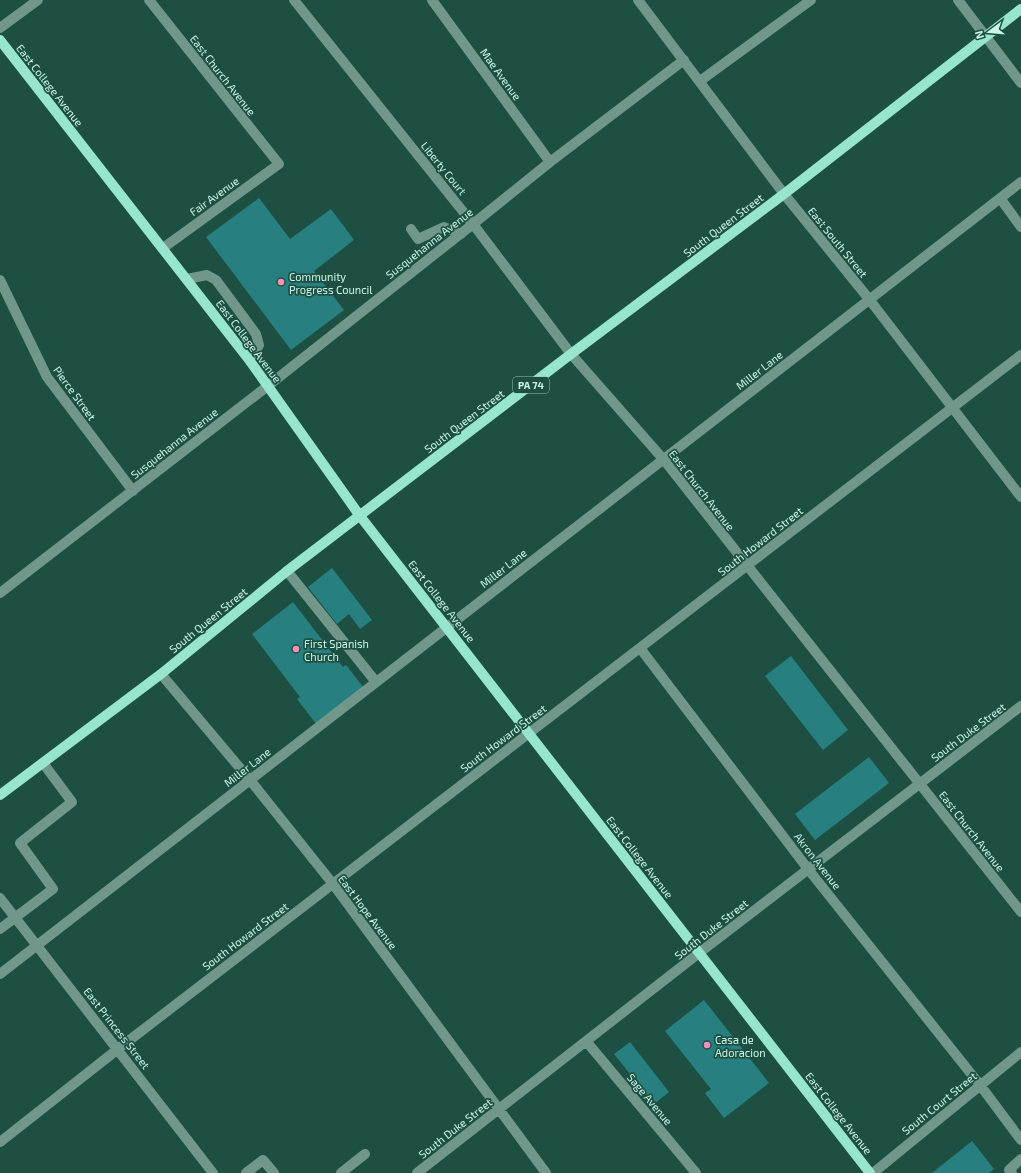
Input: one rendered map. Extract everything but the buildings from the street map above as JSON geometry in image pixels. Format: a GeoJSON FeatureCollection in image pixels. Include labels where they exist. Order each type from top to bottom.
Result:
{"type":"FeatureCollection","features":[{"type":"Feature","properties":{"kind":"main road","name":"South Queen Street"},"geometry":{"type":"LineString","coordinates":[[0,795],[161,674],[287,571],[571,354],[784,194],[1021,9]]}},
{"type":"Feature","properties":{"kind":"main road","name":"East College Avenue"},"geometry":{"type":"LineString","coordinates":[[0,40],[269,386],[360,516],[871,1173]]}},
{"type":"Feature","properties":{"kind":"street"},"geometry":{"type":"LineString","coordinates":[[0,28],[38,0]]}},
{"type":"Feature","properties":{"kind":"street","name":"East Church Avenue"},"geometry":{"type":"LineString","coordinates":[[149,0],[279,164]]}},
{"type":"Feature","properties":{"kind":"street","name":"Liberty Court"},"geometry":{"type":"LineString","coordinates":[[294,0],[473,224],[571,354]]}},
{"type":"Feature","properties":{"kind":"street","name":"Mae Avenue"},"geometry":{"type":"LineString","coordinates":[[432,0],[550,162]]}},
{"type":"Feature","properties":{"kind":"street","name":"East South Street"},"geometry":{"type":"LineString","coordinates":[[638,0],[784,194],[869,300],[1021,497]]}},
{"type":"Feature","properties":{"kind":"street"},"geometry":{"type":"LineString","coordinates":[[958,0],[1021,83]]}},
{"type":"Feature","properties":{"kind":"street"},"geometry":{"type":"LineString","coordinates":[[700,81],[806,1]]}},
{"type":"Feature","properties":{"kind":"street","name":"Susquehanna Avenue"},"geometry":{"type":"LineString","coordinates":[[0,593],[269,386],[550,162],[684,60]]}},
{"type":"Feature","properties":{"kind":"street","name":"Fair Avenue"},"geometry":{"type":"LineString","coordinates":[[163,248],[279,164]]}},
{"type":"Feature","properties":{"kind":"street","name":"Miller Lane"},"geometry":{"type":"LineString","coordinates":[[0,974],[1021,182]]}},
{"type":"Feature","properties":{"kind":"street"},"geometry":{"type":"LineString","coordinates":[[1000,198],[1021,226]]}},
{"type":"Feature","properties":{"kind":"street"},"geometry":{"type":"LineString","coordinates":[[411,229],[418,239],[444,227],[461,234]]}},
{"type":"Feature","properties":{"kind":"street"},"geometry":{"type":"LineString","coordinates":[[187,279],[207,275],[216,280],[256,334],[259,345],[250,361]]}},
{"type":"Feature","properties":{"kind":"street","name":"Pierce Street"},"geometry":{"type":"LineString","coordinates":[[0,280],[48,377],[133,491]]}},
{"type":"Feature","properties":{"kind":"street","name":"East Church Avenue"},"geometry":{"type":"LineString","coordinates":[[571,354],[664,460],[1021,912]]}},
{"type":"Feature","properties":{"kind":"street","name":"South Howard Street"},"geometry":{"type":"LineString","coordinates":[[0,1142],[118,1049],[1021,355]]}},
{"type":"Feature","properties":{"kind":"street"},"geometry":{"type":"LineString","coordinates":[[287,571],[376,682]]}},
{"type":"Feature","properties":{"kind":"street","name":"Akron Avenue"},"geometry":{"type":"LineString","coordinates":[[640,648],[808,869],[1021,1140]]}},
{"type":"Feature","properties":{"kind":"street","name":"East Hope Avenue"},"geometry":{"type":"LineString","coordinates":[[161,674],[250,780],[333,884],[546,1173]]}},
{"type":"Feature","properties":{"kind":"street","name":"South Duke Street"},"geometry":{"type":"LineString","coordinates":[[417,1173],[699,953],[1021,706]]}},
{"type":"Feature","properties":{"kind":"street"},"geometry":{"type":"LineString","coordinates":[[0,929],[53,889],[20,843],[72,802],[43,763]]}},
{"type":"Feature","properties":{"kind":"street","name":"East Princess Street"},"geometry":{"type":"LineString","coordinates":[[0,898],[213,1173]]}},
{"type":"Feature","properties":{"kind":"street","name":"Sage Avenue"},"geometry":{"type":"LineString","coordinates":[[586,1041],[696,1173]]}},
{"type":"Feature","properties":{"kind":"street","name":"South Court Street"},"geometry":{"type":"LineString","coordinates":[[871,1173],[1021,1052]]}},
{"type":"Feature","properties":{"kind":"street"},"geometry":{"type":"LineString","coordinates":[[344,1172],[364,1154]]}},
{"type":"Feature","properties":{"kind":"street"},"geometry":{"type":"LineString","coordinates":[[1012,1173],[1009,1170],[1021,1159]]}},
{"type":"Feature","properties":{"kind":"street"},"geometry":{"type":"LineString","coordinates":[[246,1173],[264,1160],[274,1173]]}},
{"type":"Feature","properties":{"kind":"place","name":"Community Progress Council"},"geometry":{"type":"Point","coordinates":[281,282]}},
{"type":"Feature","properties":{"kind":"place","name":"First Spanish Church"},"geometry":{"type":"Point","coordinates":[296,649]}},
{"type":"Feature","properties":{"kind":"place","name":"Casa de Adoracion"},"geometry":{"type":"Point","coordinates":[707,1045]}}]}
